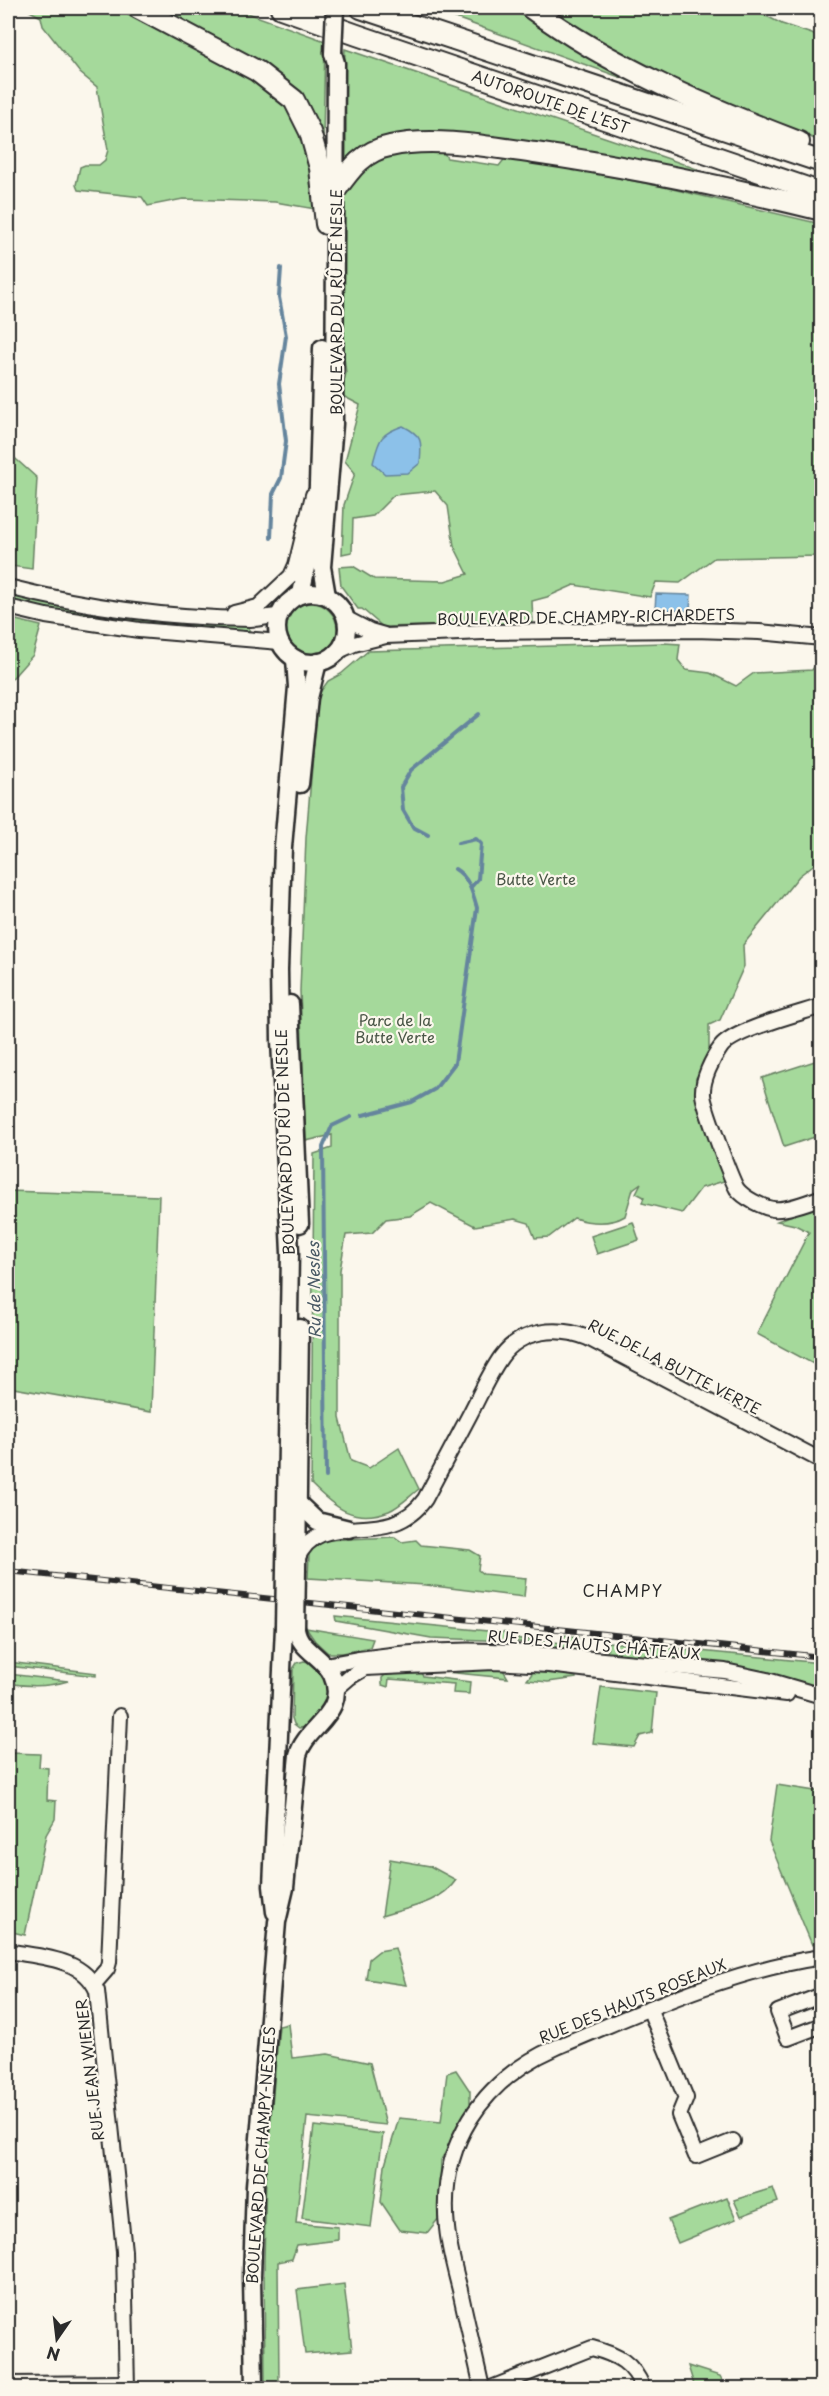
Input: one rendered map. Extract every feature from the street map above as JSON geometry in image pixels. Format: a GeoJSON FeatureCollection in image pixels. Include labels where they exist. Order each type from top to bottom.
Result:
{"type":"FeatureCollection","features":[{"type":"Feature","properties":{"kind":"highway"},"geometry":{"type":"LineString","coordinates":[[138,8],[257,70],[294,100],[310,132],[320,168],[326,224]]}},
{"type":"Feature","properties":{"kind":"highway","name":"AUTOROUTE DE L’EST"},"geometry":{"type":"LineString","coordinates":[[281,8],[822,193]]}},
{"type":"Feature","properties":{"kind":"highway","name":"AUTOROUTE DE L’EST"},"geometry":{"type":"LineString","coordinates":[[361,8],[822,162]]}},
{"type":"Feature","properties":{"kind":"highway"},"geometry":{"type":"LineString","coordinates":[[531,8],[561,29],[644,75],[750,122],[822,150]]}},
{"type":"Feature","properties":{"kind":"highway"},"geometry":{"type":"LineString","coordinates":[[335,191],[362,158],[382,148],[406,144],[477,145],[646,172],[822,210]]}},
{"type":"Feature","properties":{"kind":"main road","name":"BOULEVARD DU RÛ DE NESLE"},"geometry":{"type":"LineString","coordinates":[[334,8],[333,53],[336,63],[334,424],[322,567],[327,596],[336,603],[345,618]]}},
{"type":"Feature","properties":{"kind":"main road"},"geometry":{"type":"LineString","coordinates":[[302,594],[317,518],[328,212],[330,63],[333,53]]}},
{"type":"Feature","properties":{"kind":"main road"},"geometry":{"type":"LineString","coordinates":[[327,596],[315,593],[302,594],[287,603],[279,616],[277,630],[280,642],[287,652],[309,662],[318,662],[336,652],[346,633],[345,618]]}},
{"type":"Feature","properties":{"kind":"main road","name":"BOULEVARD DU RÛ DE NESLE"},"geometry":{"type":"LineString","coordinates":[[293,1566],[290,1253],[279,970],[283,848],[297,687],[296,658]]}},
{"type":"Feature","properties":{"kind":"main road"},"geometry":{"type":"LineString","coordinates":[[277,1922],[272,1886],[279,1730],[290,1627],[298,1503],[300,1247],[289,968],[297,810],[309,698],[318,662]]}},
{"type":"Feature","properties":{"kind":"main road"},"geometry":{"type":"LineString","coordinates":[[298,1503],[317,1521],[349,1529]]}},
{"type":"Feature","properties":{"kind":"main road"},"geometry":{"type":"LineString","coordinates":[[277,1922],[285,1887],[298,1755],[304,1740],[329,1714],[335,1690],[333,1678],[325,1665],[301,1642],[290,1627]]}},
{"type":"Feature","properties":{"kind":"main road"},"geometry":{"type":"LineString","coordinates":[[283,1678],[290,1660],[295,1655],[304,1655],[325,1665]]}},
{"type":"Feature","properties":{"kind":"main road"},"geometry":{"type":"LineString","coordinates":[[280,1711],[287,1725],[294,1731],[313,1731]]}},
{"type":"Feature","properties":{"kind":"main road","name":"BOULEVARD DE CHAMPY-NESLES"},"geometry":{"type":"LineString","coordinates":[[254,2388],[252,2277],[255,2195],[277,1922]]}},
{"type":"Feature","properties":{"kind":"street"},"geometry":{"type":"LineString","coordinates":[[193,616],[251,610],[291,576],[296,565],[319,469]]}},
{"type":"Feature","properties":{"kind":"street"},"geometry":{"type":"LineString","coordinates":[[8,587],[155,613],[251,619],[279,616]]}},
{"type":"Feature","properties":{"kind":"street"},"geometry":{"type":"LineString","coordinates":[[8,607],[46,616],[139,630],[280,642]]}},
{"type":"Feature","properties":{"kind":"street","name":"BOULEVARD DE CHAMPY-RICHARDETS"},"geometry":{"type":"LineString","coordinates":[[345,618],[370,632],[386,636]]}},
{"type":"Feature","properties":{"kind":"street","name":"BOULEVARD DE CHAMPY-RICHARDETS"},"geometry":{"type":"LineString","coordinates":[[336,652],[354,644],[386,636],[647,629],[759,632],[822,638]]}},
{"type":"Feature","properties":{"kind":"street"},"geometry":{"type":"LineString","coordinates":[[822,1006],[735,1036],[721,1047],[703,1084],[702,1097],[729,1170],[738,1189],[745,1196],[775,1209],[804,1204],[822,1197]]}},
{"type":"Feature","properties":{"kind":"street","name":"RUE DE LA BUTTE VERTE"},"geometry":{"type":"LineString","coordinates":[[293,1566],[302,1548],[311,1539],[329,1531],[371,1529],[391,1525],[400,1522],[421,1506],[500,1358],[522,1340],[550,1330],[571,1332],[588,1338],[822,1461]]}},
{"type":"Feature","properties":{"kind":"street","name":"RUE DES HAUTS CHÂTEAUX"},"geometry":{"type":"LineString","coordinates":[[325,1665],[377,1656],[494,1650],[725,1671],[822,1696]]}},
{"type":"Feature","properties":{"kind":"street","name":"RUE DES HAUTS CHÂTEAUX"},"geometry":{"type":"LineString","coordinates":[[335,1690],[365,1668],[494,1662],[615,1672],[768,1691],[822,1702]]}},
{"type":"Feature","properties":{"kind":"street","name":"RUE JEAN WIENER"},"geometry":{"type":"LineString","coordinates":[[120,1716],[109,1962],[107,1969],[94,1984],[121,2202],[125,2262],[127,2386]]}},
{"type":"Feature","properties":{"kind":"street"},"geometry":{"type":"LineString","coordinates":[[8,1951],[78,1968],[94,1984]]}},
{"type":"Feature","properties":{"kind":"street"},"geometry":{"type":"LineString","coordinates":[[819,1958],[822,1972]]}},
{"type":"Feature","properties":{"kind":"street","name":"RUE DES HAUTS ROSEAUX"},"geometry":{"type":"LineString","coordinates":[[482,2388],[447,2228],[446,2204],[448,2178],[454,2153],[463,2132],[487,2094],[520,2066],[548,2050],[649,2008],[737,1976],[819,1958]]}},
{"type":"Feature","properties":{"kind":"street"},"geometry":{"type":"LineString","coordinates":[[822,1995],[778,2012],[788,2038],[822,2025]]}},
{"type":"Feature","properties":{"kind":"street"},"geometry":{"type":"LineString","coordinates":[[649,2008],[686,2098],[679,2115],[696,2156],[734,2141]]}},
{"type":"Feature","properties":{"kind":"street"},"geometry":{"type":"LineString","coordinates":[[491,2388],[592,2348],[618,2358],[630,2366],[636,2372],[643,2388]]}},
{"type":"Feature","properties":{"kind":"street"},"geometry":{"type":"LineString","coordinates":[[8,2384],[127,2386]]}},
{"type":"Feature","properties":{"kind":"green space"},"geometry":{"type":"Polygon","coordinates":[[[24,8],[125,8],[242,68],[286,105],[305,137],[316,209],[275,202],[183,199],[148,206],[142,197],[78,190],[76,185],[80,167],[99,165],[105,160],[108,150],[97,87],[80,73],[43,26],[41,17],[24,8]]]}},
{"type":"Feature","properties":{"kind":"green space"},"geometry":{"type":"Polygon","coordinates":[[[156,8],[234,8],[325,41],[323,141],[320,141],[311,119],[156,8]]]}},
{"type":"Feature","properties":{"kind":"green space"},"geometry":{"type":"Polygon","coordinates":[[[428,8],[521,8],[661,92],[428,8]]]}},
{"type":"Feature","properties":{"kind":"green space"},"geometry":{"type":"Polygon","coordinates":[[[548,8],[751,8],[782,24],[821,37],[821,141],[680,84],[580,29],[548,8]]]}},
{"type":"Feature","properties":{"kind":"green space"},"geometry":{"type":"Polygon","coordinates":[[[345,49],[697,169],[692,175],[444,134],[401,134],[385,140],[348,162],[346,159],[346,116],[343,105],[345,49]]]}},
{"type":"Feature","properties":{"kind":"green space"},"geometry":{"type":"Polygon","coordinates":[[[443,151],[447,158],[499,166],[507,156],[664,187],[821,224],[821,556],[714,558],[680,583],[656,582],[650,597],[574,585],[532,601],[533,623],[383,627],[362,609],[358,609],[341,586],[339,567],[353,566],[374,579],[445,581],[468,574],[454,546],[448,506],[435,491],[394,495],[373,516],[353,519],[352,552],[342,554],[344,505],[355,473],[345,461],[360,405],[341,395],[346,373],[343,349],[341,213],[346,183],[365,164],[394,155],[443,151]]]}},
{"type":"Feature","properties":{"kind":"green space"},"geometry":{"type":"Polygon","coordinates":[[[8,452],[37,478],[32,569],[11,566],[8,573],[8,452]]]}},
{"type":"Feature","properties":{"kind":"green space"},"geometry":{"type":"Polygon","coordinates":[[[8,592],[249,623],[249,633],[157,626],[68,613],[8,602],[8,592]]]}},
{"type":"Feature","properties":{"kind":"green space"},"geometry":{"type":"Polygon","coordinates":[[[306,603],[316,603],[330,610],[337,629],[330,648],[316,655],[306,655],[296,651],[289,644],[285,634],[285,624],[289,614],[296,607],[306,603]]]}},
{"type":"Feature","properties":{"kind":"green space"},"geometry":{"type":"Polygon","coordinates":[[[8,618],[41,626],[33,655],[8,683],[8,618]]]}},
{"type":"Feature","properties":{"kind":"green space","name":"Parc de la Butte Verte"},"geometry":{"type":"Polygon","coordinates":[[[680,644],[678,660],[686,670],[710,673],[736,686],[754,673],[812,670],[821,658],[821,859],[799,876],[743,945],[744,966],[720,1020],[709,1025],[709,1058],[696,1078],[695,1096],[727,1180],[701,1188],[682,1213],[642,1203],[644,1197],[636,1193],[641,1183],[633,1189],[625,1216],[613,1221],[600,1222],[574,1218],[549,1237],[535,1238],[529,1223],[515,1219],[475,1226],[431,1203],[410,1216],[386,1219],[372,1233],[346,1235],[340,1270],[340,1418],[351,1461],[369,1468],[399,1448],[419,1489],[401,1504],[377,1515],[365,1516],[346,1511],[337,1507],[311,1484],[314,1154],[332,1148],[332,1135],[306,1141],[300,991],[306,838],[318,695],[328,681],[341,674],[368,651],[680,644]]]}},
{"type":"Feature","properties":{"kind":"green space"},"geometry":{"type":"Polygon","coordinates":[[[821,1059],[821,1135],[784,1147],[762,1078],[821,1059]]]}},
{"type":"Feature","properties":{"kind":"green space"},"geometry":{"type":"Polygon","coordinates":[[[8,1191],[159,1196],[151,1412],[8,1387],[8,1191]]]}},
{"type":"Feature","properties":{"kind":"green space"},"geometry":{"type":"Polygon","coordinates":[[[821,1204],[821,1368],[757,1334],[809,1232],[795,1225],[777,1221],[821,1204]]]}},
{"type":"Feature","properties":{"kind":"green space"},"geometry":{"type":"Polygon","coordinates":[[[633,1222],[639,1240],[597,1254],[591,1236],[633,1222]]]}},
{"type":"Feature","properties":{"kind":"green space"},"geometry":{"type":"Polygon","coordinates":[[[395,1537],[402,1542],[416,1540],[421,1545],[470,1550],[480,1556],[478,1570],[483,1574],[526,1578],[524,1597],[426,1585],[308,1578],[309,1554],[313,1547],[324,1540],[395,1537]]]}},
{"type":"Feature","properties":{"kind":"green space"},"geometry":{"type":"Polygon","coordinates":[[[335,1616],[508,1633],[511,1638],[563,1643],[564,1635],[578,1637],[576,1649],[510,1641],[431,1638],[336,1621],[335,1616]]]}},
{"type":"Feature","properties":{"kind":"green space"},"geometry":{"type":"Polygon","coordinates":[[[306,1628],[373,1639],[370,1647],[343,1653],[328,1653],[315,1641],[306,1628]]]}},
{"type":"Feature","properties":{"kind":"green space"},"geometry":{"type":"Polygon","coordinates":[[[608,1642],[821,1663],[821,1690],[607,1656],[608,1642]]]}},
{"type":"Feature","properties":{"kind":"green space"},"geometry":{"type":"Polygon","coordinates":[[[304,1661],[313,1664],[322,1674],[328,1689],[328,1696],[322,1709],[307,1727],[299,1728],[294,1724],[292,1718],[293,1669],[297,1663],[304,1661]]]}},
{"type":"Feature","properties":{"kind":"green space"},"geometry":{"type":"Polygon","coordinates":[[[8,1662],[96,1673],[96,1676],[8,1666],[8,1662]]]}},
{"type":"Feature","properties":{"kind":"green space"},"geometry":{"type":"Polygon","coordinates":[[[502,1668],[508,1678],[435,1671],[502,1668]]]}},
{"type":"Feature","properties":{"kind":"green space"},"geometry":{"type":"Polygon","coordinates":[[[576,1670],[576,1678],[548,1682],[527,1680],[534,1671],[560,1674],[576,1670]]]}},
{"type":"Feature","properties":{"kind":"green space"},"geometry":{"type":"Polygon","coordinates":[[[419,1671],[423,1676],[470,1682],[469,1694],[453,1693],[454,1684],[389,1679],[388,1687],[382,1685],[382,1678],[387,1673],[419,1671]]]}},
{"type":"Feature","properties":{"kind":"green space"},"geometry":{"type":"Polygon","coordinates":[[[8,1674],[68,1681],[38,1686],[23,1685],[8,1683],[8,1674]]]}},
{"type":"Feature","properties":{"kind":"green space"},"geometry":{"type":"Polygon","coordinates":[[[601,1687],[656,1693],[652,1733],[640,1736],[634,1747],[593,1743],[601,1687]]]}},
{"type":"Feature","properties":{"kind":"green space"},"geometry":{"type":"Polygon","coordinates":[[[8,1753],[40,1754],[39,1767],[48,1768],[47,1800],[56,1801],[55,1819],[46,1835],[25,1935],[8,1931],[8,1753]]]}},
{"type":"Feature","properties":{"kind":"green space"},"geometry":{"type":"Polygon","coordinates":[[[777,1785],[821,1792],[821,1940],[812,1945],[769,1841],[777,1785]]]}},
{"type":"Feature","properties":{"kind":"green space"},"geometry":{"type":"Polygon","coordinates":[[[390,1859],[430,1866],[456,1880],[450,1888],[433,1899],[382,1916],[390,1859]]]}},
{"type":"Feature","properties":{"kind":"green space"},"geometry":{"type":"Polygon","coordinates":[[[395,1948],[406,1985],[366,1979],[369,1959],[379,1951],[395,1948]]]}},
{"type":"Feature","properties":{"kind":"green space"},"geometry":{"type":"Polygon","coordinates":[[[288,2024],[292,2058],[328,2054],[370,2063],[386,2125],[307,2117],[296,2223],[338,2227],[338,2240],[297,2245],[292,2259],[278,2262],[279,2384],[265,2384],[266,2172],[279,2026],[288,2024]]]}},
{"type":"Feature","properties":{"kind":"green space"},"geometry":{"type":"Polygon","coordinates":[[[456,2070],[470,2091],[470,2109],[441,2160],[439,2218],[427,2233],[400,2230],[381,2202],[385,2165],[399,2118],[441,2122],[447,2073],[456,2070]]]}},
{"type":"Feature","properties":{"kind":"green space"},"geometry":{"type":"Polygon","coordinates":[[[314,2126],[383,2134],[371,2227],[302,2218],[314,2126]]]}},
{"type":"Feature","properties":{"kind":"green space"},"geometry":{"type":"Polygon","coordinates":[[[773,2188],[778,2202],[741,2216],[734,2200],[773,2188]]]}},
{"type":"Feature","properties":{"kind":"green space"},"geometry":{"type":"Polygon","coordinates":[[[727,2197],[736,2219],[678,2243],[668,2220],[727,2197]]]}},
{"type":"Feature","properties":{"kind":"green space"},"geometry":{"type":"Polygon","coordinates":[[[344,2284],[352,2350],[305,2354],[297,2290],[344,2284]]]}},
{"type":"Feature","properties":{"kind":"green space"},"geometry":{"type":"Polygon","coordinates":[[[688,2366],[720,2376],[726,2388],[695,2388],[688,2366]]]}},
{"type":"Feature","properties":{"kind":"water"},"geometry":{"type":"Polygon","coordinates":[[[403,426],[418,436],[420,440],[420,463],[408,473],[385,474],[373,463],[379,443],[389,432],[403,426]]]}},
{"type":"Feature","properties":{"kind":"water"},"geometry":{"type":"Polygon","coordinates":[[[656,594],[691,595],[690,611],[655,609],[656,594]]]}},
{"type":"Feature","properties":{"kind":"waterway"},"geometry":{"type":"LineString","coordinates":[[271,538],[273,494],[281,478],[286,441],[279,384],[286,336],[279,297],[281,268]]}},
{"type":"Feature","properties":{"kind":"waterway","name":"Ru de Nesles"},"geometry":{"type":"LineString","coordinates":[[428,835],[413,827],[403,810],[401,787],[411,770],[479,714]]}},
{"type":"Feature","properties":{"kind":"waterway","name":"Ru de Nesles"},"geometry":{"type":"LineString","coordinates":[[458,843],[476,839],[481,844],[478,879],[471,887]]}},
{"type":"Feature","properties":{"kind":"waterway","name":"Ru de Nesles"},"geometry":{"type":"LineString","coordinates":[[363,1115],[412,1102],[435,1089],[455,1063],[477,908],[467,881],[455,869]]}},
{"type":"Feature","properties":{"kind":"waterway","name":"Ru de Nesles"},"geometry":{"type":"LineString","coordinates":[[326,1477],[323,1147],[332,1126],[351,1117]]}},
{"type":"Feature","properties":{"kind":"railway"},"geometry":{"type":"LineString","coordinates":[[8,1571],[822,1657]]}},
{"type":"Feature","properties":{"kind":"district","name":"CHAMPY"},"geometry":{"type":"Point","coordinates":[623,1590]}},
{"type":"Feature","properties":{"kind":"park label","name":"Butte Verte"},"geometry":{"type":"Point","coordinates":[536,878]}}]}
